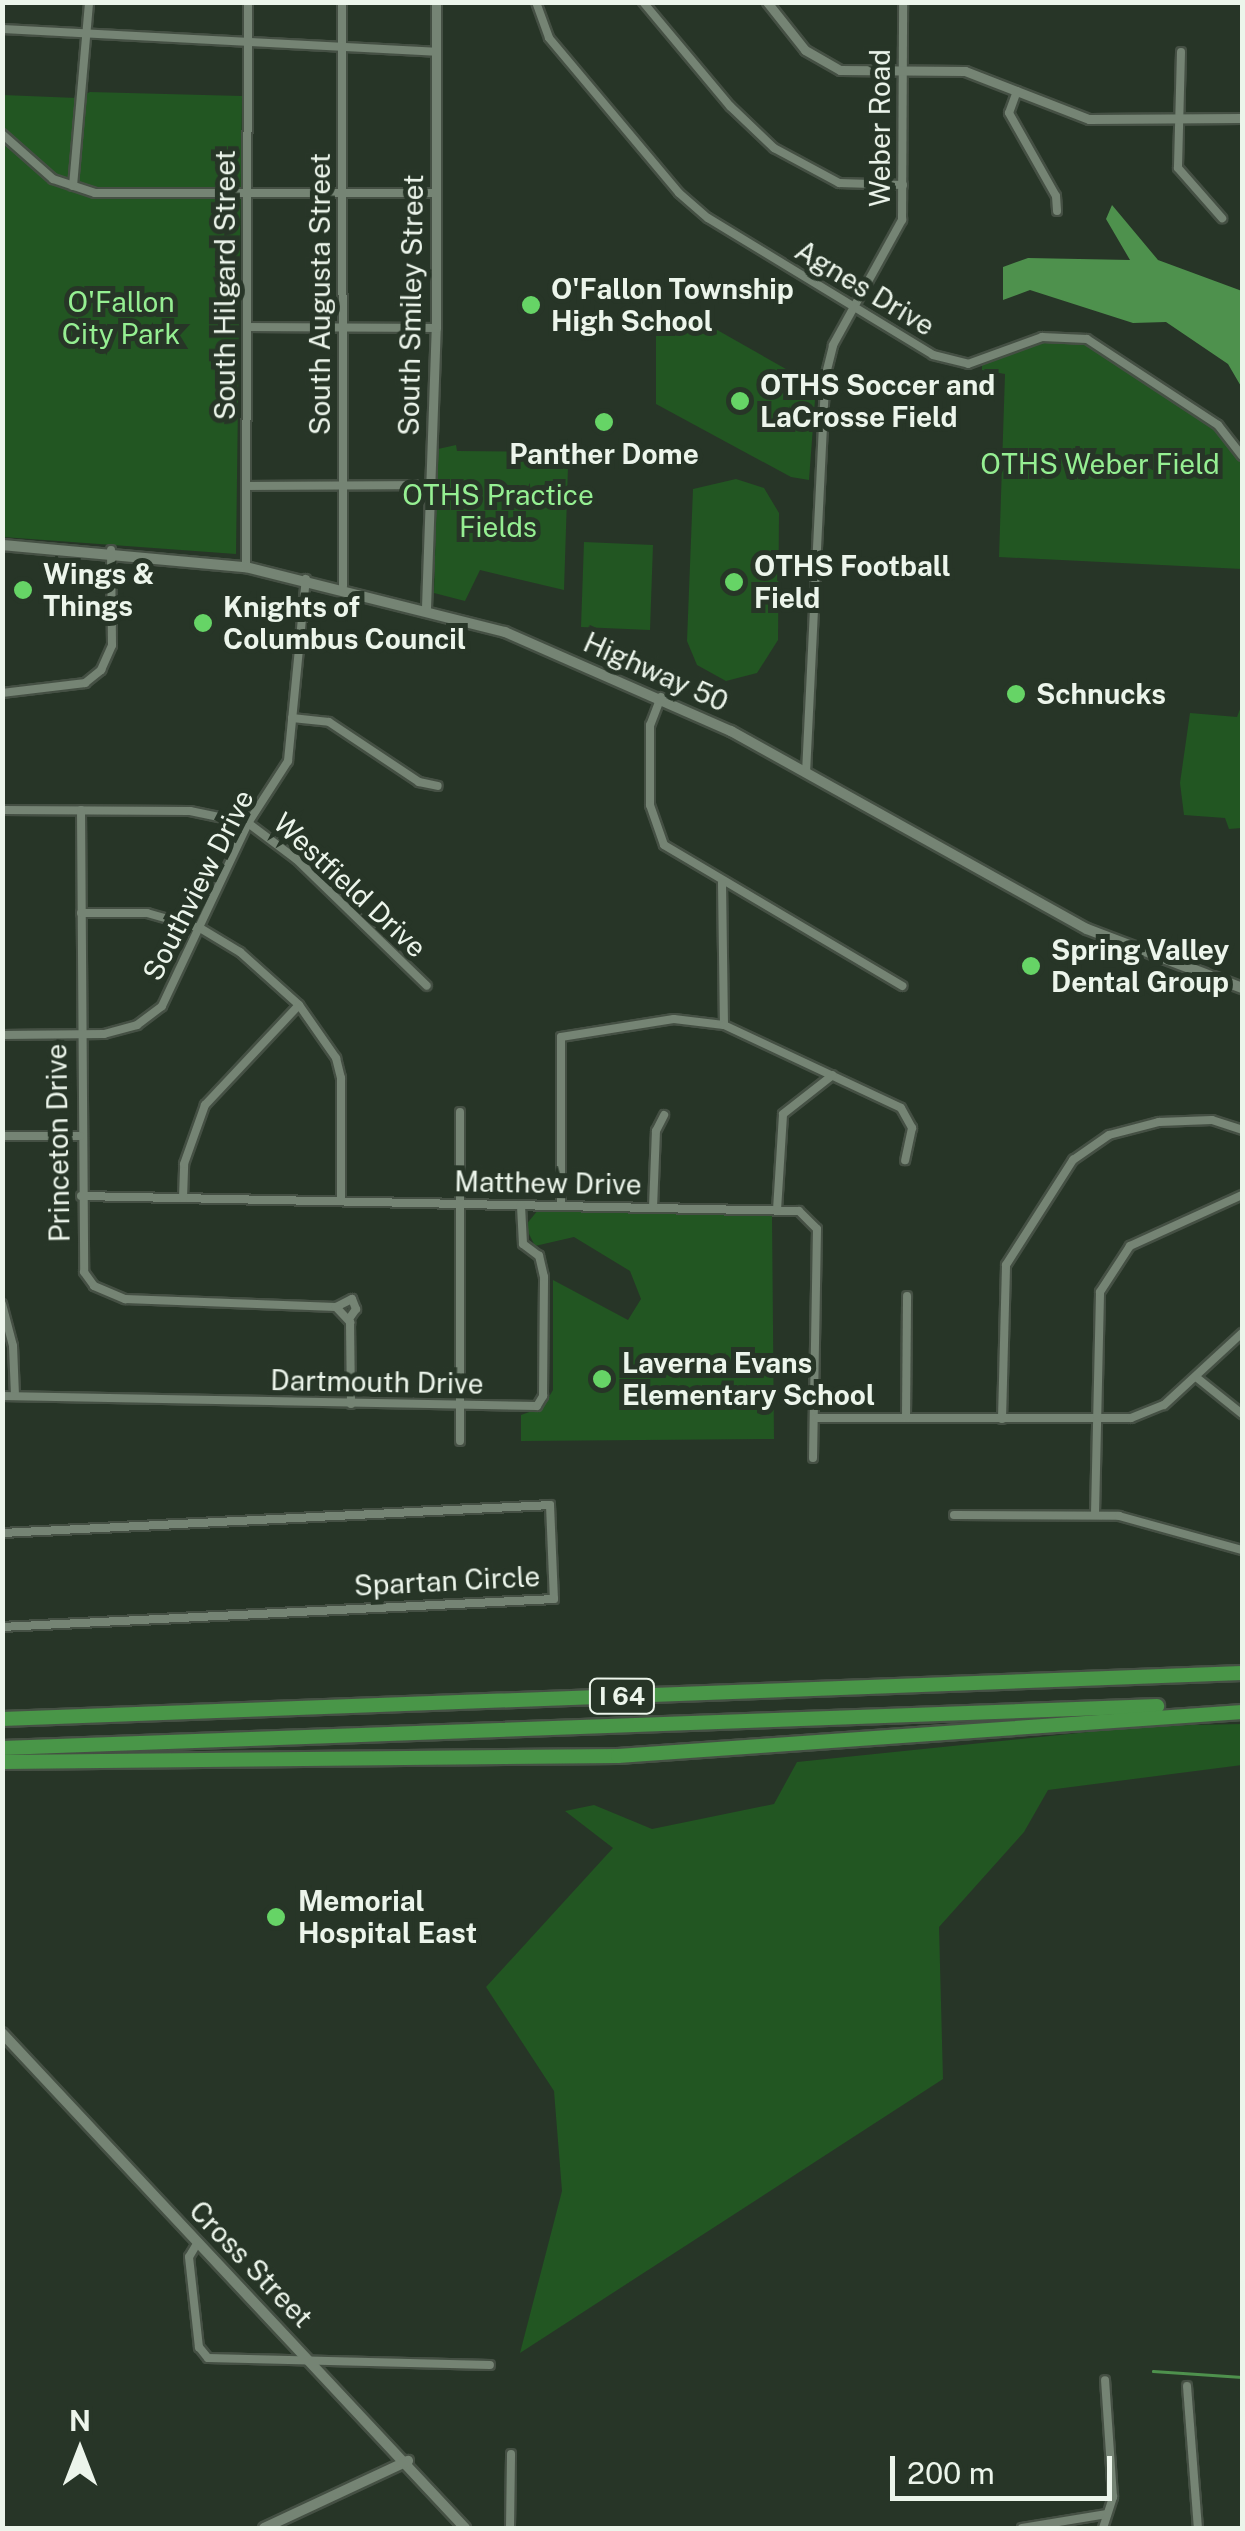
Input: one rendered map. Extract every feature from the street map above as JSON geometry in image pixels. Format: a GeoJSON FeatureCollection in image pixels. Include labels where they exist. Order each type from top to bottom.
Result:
{"type":"FeatureCollection","features":[{"type":"Feature","properties":{"kind":"highway","name":"I 64"},"geometry":{"type":"LineString","coordinates":[[2,1719],[1242,1673]]}},
{"type":"Feature","properties":{"kind":"highway","name":"I 64"},"geometry":{"type":"LineString","coordinates":[[2,1748],[1242,1704]]}},
{"type":"Feature","properties":{"kind":"highway"},"geometry":{"type":"LineString","coordinates":[[2,1762],[618,1756],[1242,1712]]}},
{"type":"Feature","properties":{"kind":"main road","name":"Highway 50"},"geometry":{"type":"LineString","coordinates":[[2,545],[111,550],[246,567],[343,586],[523,639],[662,696],[1067,919],[1174,967],[1242,988]]}},
{"type":"Feature","properties":{"kind":"main road","name":"Cross Street"},"geometry":{"type":"LineString","coordinates":[[2,2034],[408,2462],[465,2528]]}},
{"type":"Feature","properties":{"kind":"main road"},"geometry":{"type":"LineString","coordinates":[[264,2528],[408,2462]]}},
{"type":"Feature","properties":{"kind":"street"},"geometry":{"type":"LineString","coordinates":[[72,186],[90,2]]}},
{"type":"Feature","properties":{"kind":"street","name":"South Hilgard Street"},"geometry":{"type":"LineString","coordinates":[[246,567],[248,2]]}},
{"type":"Feature","properties":{"kind":"street","name":"South Augusta Street"},"geometry":{"type":"LineString","coordinates":[[342,2],[343,586]]}},
{"type":"Feature","properties":{"kind":"street","name":"South Smiley Street"},"geometry":{"type":"LineString","coordinates":[[426,608],[436,328],[436,2]]}},
{"type":"Feature","properties":{"kind":"street","name":"Agnes Drive"},"geometry":{"type":"LineString","coordinates":[[536,2],[549,38],[693,207],[853,310],[918,349],[968,364],[1042,337],[1087,340],[1210,419],[1242,456]]}},
{"type":"Feature","properties":{"kind":"street"},"geometry":{"type":"LineString","coordinates":[[644,2],[730,106],[774,148],[840,183],[903,185]]}},
{"type":"Feature","properties":{"kind":"street"},"geometry":{"type":"LineString","coordinates":[[766,2],[816,60],[840,70],[964,71],[1078,118],[1242,118]]}},
{"type":"Feature","properties":{"kind":"street","name":"Weber Road"},"geometry":{"type":"LineString","coordinates":[[806,773],[825,378],[833,344],[895,241],[903,185],[902,2]]}},
{"type":"Feature","properties":{"kind":"street"},"geometry":{"type":"LineString","coordinates":[[2,28],[342,52],[436,52]]}},
{"type":"Feature","properties":{"kind":"street"},"geometry":{"type":"LineString","coordinates":[[1181,52],[1175,120],[1182,178],[1222,218]]}},
{"type":"Feature","properties":{"kind":"street"},"geometry":{"type":"LineString","coordinates":[[1017,91],[1010,118],[1056,196],[1057,211]]}},
{"type":"Feature","properties":{"kind":"street"},"geometry":{"type":"LineString","coordinates":[[2,134],[36,168],[94,193],[436,193]]}},
{"type":"Feature","properties":{"kind":"street"},"geometry":{"type":"LineString","coordinates":[[247,327],[436,328]]}},
{"type":"Feature","properties":{"kind":"street"},"geometry":{"type":"LineString","coordinates":[[246,486],[431,486]]}},
{"type":"Feature","properties":{"kind":"street"},"geometry":{"type":"LineString","coordinates":[[2,693],[85,683],[102,670],[112,645],[111,550]]}},
{"type":"Feature","properties":{"kind":"street","name":"Southview Drive"},"geometry":{"type":"LineString","coordinates":[[2,1035],[80,1036],[126,1030],[155,1013],[200,928],[248,823],[288,762],[306,578]]}},
{"type":"Feature","properties":{"kind":"street"},"geometry":{"type":"LineString","coordinates":[[662,696],[650,725],[654,825],[677,858],[902,986]]}},
{"type":"Feature","properties":{"kind":"street"},"geometry":{"type":"LineString","coordinates":[[292,718],[329,722],[419,782],[438,786]]}},
{"type":"Feature","properties":{"kind":"street","name":"Westfield Drive"},"geometry":{"type":"LineString","coordinates":[[2,810],[190,811],[248,823],[296,859],[427,986]]}},
{"type":"Feature","properties":{"kind":"street","name":"Princeton Drive"},"geometry":{"type":"LineString","coordinates":[[82,810],[80,1136],[84,1272],[109,1295],[336,1307]]}},
{"type":"Feature","properties":{"kind":"street"},"geometry":{"type":"LineString","coordinates":[[722,883],[724,1025]]}},
{"type":"Feature","properties":{"kind":"street"},"geometry":{"type":"LineString","coordinates":[[82,913],[147,913],[200,928],[240,952],[299,1005],[327,1043],[341,1078],[341,1201]]}},
{"type":"Feature","properties":{"kind":"street"},"geometry":{"type":"LineString","coordinates":[[183,1198],[184,1164],[205,1106],[299,1005]]}},
{"type":"Feature","properties":{"kind":"street"},"geometry":{"type":"LineString","coordinates":[[561,1205],[561,1037],[674,1019],[724,1025],[901,1108],[912,1128],[905,1160]]}},
{"type":"Feature","properties":{"kind":"street"},"geometry":{"type":"LineString","coordinates":[[777,1210],[784,1114],[833,1075]]}},
{"type":"Feature","properties":{"kind":"street"},"geometry":{"type":"LineString","coordinates":[[460,1112],[460,1441]]}},
{"type":"Feature","properties":{"kind":"street"},"geometry":{"type":"LineString","coordinates":[[653,1208],[656,1131],[664,1115]]}},
{"type":"Feature","properties":{"kind":"street"},"geometry":{"type":"LineString","coordinates":[[1002,1419],[1006,1265],[1073,1160],[1109,1136],[1159,1122],[1212,1120],[1242,1130]]}},
{"type":"Feature","properties":{"kind":"street"},"geometry":{"type":"LineString","coordinates":[[2,1136],[80,1136]]}},
{"type":"Feature","properties":{"kind":"street"},"geometry":{"type":"LineString","coordinates":[[1094,1514],[1096,1319],[1112,1267],[1156,1232],[1242,1195]]}},
{"type":"Feature","properties":{"kind":"street","name":"Matthew Drive"},"geometry":{"type":"LineString","coordinates":[[82,1196],[799,1211],[817,1229],[816,1418]]}},
{"type":"Feature","properties":{"kind":"street","name":"Dartmouth Drive"},"geometry":{"type":"LineString","coordinates":[[2,1396],[460,1406],[542,1403],[544,1276],[539,1256],[524,1244],[521,1204]]}},
{"type":"Feature","properties":{"kind":"street"},"geometry":{"type":"LineString","coordinates":[[906,1418],[907,1296]]}},
{"type":"Feature","properties":{"kind":"street"},"geometry":{"type":"LineString","coordinates":[[349,1319],[336,1307],[352,1299],[356,1310],[349,1319],[352,1404]]}},
{"type":"Feature","properties":{"kind":"street"},"geometry":{"type":"LineString","coordinates":[[2,1304],[14,1346],[15,1396]]}},
{"type":"Feature","properties":{"kind":"street"},"geometry":{"type":"LineString","coordinates":[[813,1458],[816,1418],[1096,1420],[1149,1413],[1196,1377],[1242,1333]]}},
{"type":"Feature","properties":{"kind":"street"},"geometry":{"type":"LineString","coordinates":[[1196,1377],[1242,1414]]}},
{"type":"Feature","properties":{"kind":"street","name":"Spartan Circle"},"geometry":{"type":"LineString","coordinates":[[2,1533],[550,1505],[554,1599],[2,1627]]}},
{"type":"Feature","properties":{"kind":"street"},"geometry":{"type":"LineString","coordinates":[[954,1516],[1094,1514],[1242,1550]]}},
{"type":"Feature","properties":{"kind":"street"},"geometry":{"type":"LineString","coordinates":[[198,2242],[189,2257],[204,2354],[215,2360],[490,2365]]}},
{"type":"Feature","properties":{"kind":"street"},"geometry":{"type":"LineString","coordinates":[[1103,2528],[1113,2497],[1104,2380]]}},
{"type":"Feature","properties":{"kind":"street"},"geometry":{"type":"LineString","coordinates":[[1187,2386],[1198,2528]]}},
{"type":"Feature","properties":{"kind":"street"},"geometry":{"type":"LineString","coordinates":[[510,2528],[511,2454]]}},
{"type":"Feature","properties":{"kind":"street"},"geometry":{"type":"LineString","coordinates":[[1022,2528],[1107,2514]]}},
{"type":"Feature","properties":{"kind":"green space","name":"O'Fallon City Park"},"geometry":{"type":"Polygon","coordinates":[[[90,92],[242,96],[236,554],[3,537],[3,95],[77,98],[90,92]]]}},
{"type":"Feature","properties":{"kind":"green space"},"geometry":{"type":"Polygon","coordinates":[[[689,314],[816,386],[809,480],[791,477],[656,404],[656,319],[689,314]]]}},
{"type":"Feature","properties":{"kind":"green space","name":"OTHS Weber Field"},"geometry":{"type":"Polygon","coordinates":[[[1042,337],[1087,339],[1218,425],[1242,456],[1242,569],[999,557],[1005,374],[982,370],[982,360],[1042,337]]]}},
{"type":"Feature","properties":{"kind":"green space","name":"OTHS Practice Fields"},"geometry":{"type":"Polygon","coordinates":[[[456,445],[457,451],[542,452],[541,445],[547,445],[568,467],[564,590],[480,570],[465,601],[434,593],[438,449],[456,445]]]}},
{"type":"Feature","properties":{"kind":"green space"},"geometry":{"type":"Polygon","coordinates":[[[736,479],[764,488],[779,513],[778,640],[757,673],[726,681],[697,665],[687,641],[693,489],[736,479]]]}},
{"type":"Feature","properties":{"kind":"green space"},"geometry":{"type":"Polygon","coordinates":[[[584,542],[653,545],[650,630],[581,627],[584,542]]]}},
{"type":"Feature","properties":{"kind":"green space"},"geometry":{"type":"Polygon","coordinates":[[[1242,704],[1242,828],[1229,829],[1225,818],[1184,815],[1180,783],[1190,713],[1237,717],[1242,704]]]}},
{"type":"Feature","properties":{"kind":"green space"},"geometry":{"type":"Polygon","coordinates":[[[538,1210],[772,1216],[774,1439],[521,1441],[521,1415],[543,1407],[553,1390],[553,1280],[628,1320],[641,1299],[630,1271],[574,1237],[535,1246],[525,1226],[538,1210]]]}},
{"type":"Feature","properties":{"kind":"green space"},"geometry":{"type":"Polygon","coordinates":[[[1242,1724],[1242,1765],[1048,1790],[1024,1832],[939,1927],[943,2079],[520,2353],[562,2191],[554,2091],[486,1987],[613,1848],[565,1811],[594,1805],[652,1829],[774,1804],[797,1762],[1146,1726],[1242,1724]]]}},
{"type":"Feature","properties":{"kind":"shaded area"},"geometry":{"type":"Polygon","coordinates":[[[1112,205],[1158,260],[1242,291],[1242,388],[1228,364],[1166,322],[1133,323],[1030,290],[1003,300],[1003,267],[1028,258],[1130,260],[1106,219],[1112,205]]]}},
{"type":"Feature","properties":{"kind":"waterway"},"geometry":{"type":"LineString","coordinates":[[1153,2371],[1242,2377]]}},
{"type":"Feature","properties":{"kind":"place","name":"O'Fallon Township High School"},"geometry":{"type":"Point","coordinates":[531,305]}},
{"type":"Feature","properties":{"kind":"place","name":"OTHS Soccer and LaCrosse Field"},"geometry":{"type":"Point","coordinates":[740,401]}},
{"type":"Feature","properties":{"kind":"place","name":"Panther Dome"},"geometry":{"type":"Point","coordinates":[604,422]}},
{"type":"Feature","properties":{"kind":"place","name":"OTHS Football Field"},"geometry":{"type":"Point","coordinates":[734,582]}},
{"type":"Feature","properties":{"kind":"place","name":"Wings & Things"},"geometry":{"type":"Point","coordinates":[23,590]}},
{"type":"Feature","properties":{"kind":"place","name":"Knights of Columbus Council"},"geometry":{"type":"Point","coordinates":[203,623]}},
{"type":"Feature","properties":{"kind":"place","name":"Schnucks"},"geometry":{"type":"Point","coordinates":[1016,694]}},
{"type":"Feature","properties":{"kind":"place","name":"Spring Valley Dental Group"},"geometry":{"type":"Point","coordinates":[1031,966]}},
{"type":"Feature","properties":{"kind":"place","name":"Laverna Evans Elementary School"},"geometry":{"type":"Point","coordinates":[602,1379]}},
{"type":"Feature","properties":{"kind":"place","name":"Memorial Hospital East"},"geometry":{"type":"Point","coordinates":[276,1917]}}]}
